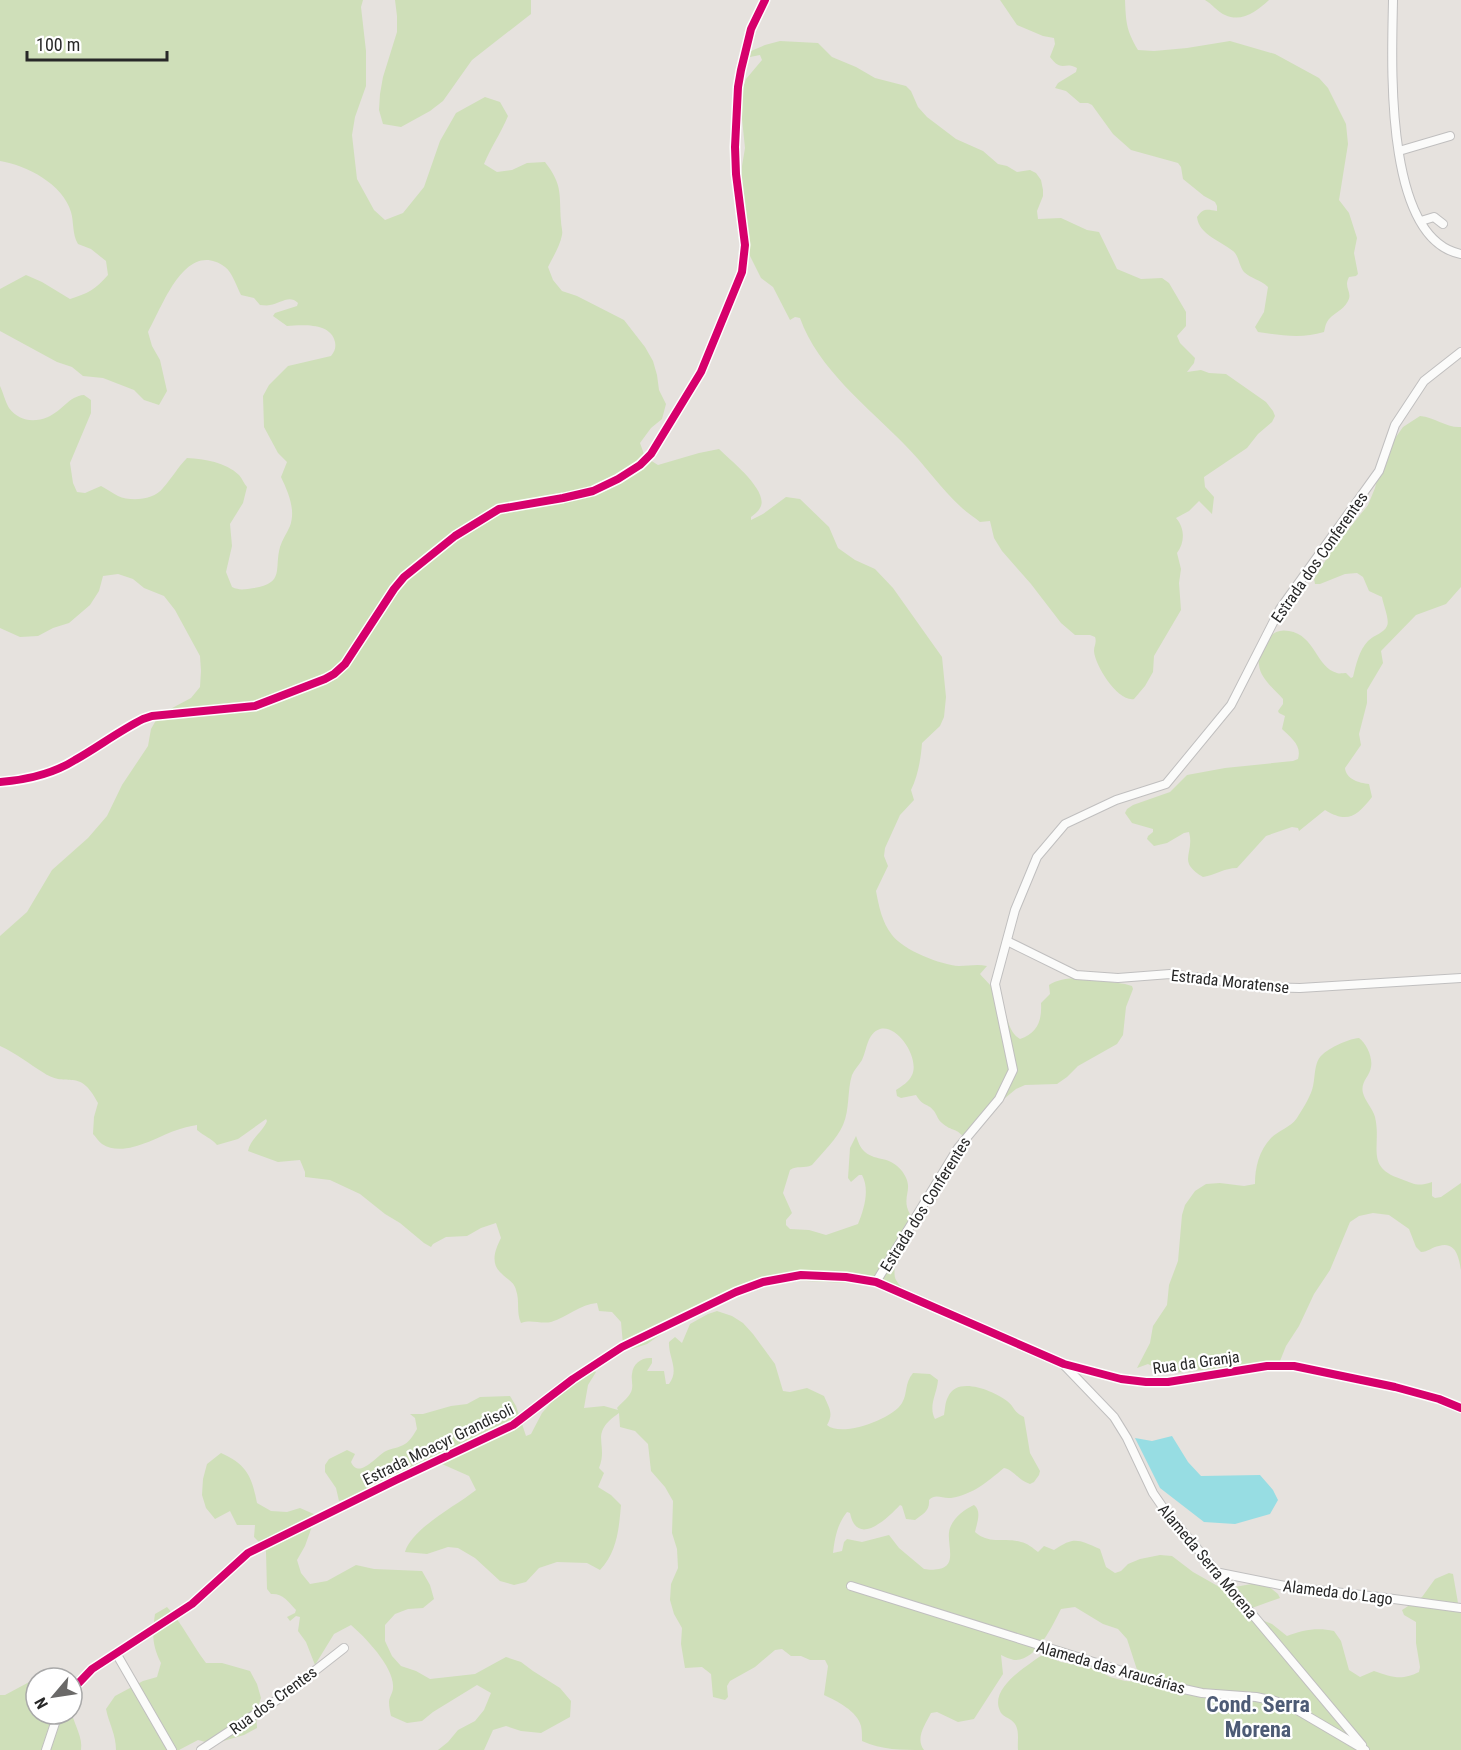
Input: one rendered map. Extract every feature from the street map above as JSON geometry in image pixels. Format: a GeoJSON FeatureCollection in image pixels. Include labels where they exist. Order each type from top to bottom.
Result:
{"type":"FeatureCollection","features":[{"type":"Feature","properties":{"kind":"street"},"geometry":{"type":"LineString","coordinates":[[0,782],[32,777],[74,762],[143,719],[152,716],[255,706],[325,679],[345,664],[404,577],[455,536],[499,509],[593,491],[618,479],[646,460],[701,372],[742,272],[745,245],[735,147],[738,87],[751,29],[765,0]]}},
{"type":"Feature","properties":{"kind":"street"},"geometry":{"type":"LineString","coordinates":[[1393,0],[1391,84],[1406,189],[1426,231],[1437,243],[1452,252],[1461,254]]}},
{"type":"Feature","properties":{"kind":"street"},"geometry":{"type":"LineString","coordinates":[[1399,151],[1450,136]]}},
{"type":"Feature","properties":{"kind":"street"},"geometry":{"type":"LineString","coordinates":[[1421,221],[1434,217],[1443,224]]}},
{"type":"Feature","properties":{"kind":"street","name":"Estrada dos Conferentes"},"geometry":{"type":"LineString","coordinates":[[876,1282],[958,1148],[999,1099],[1013,1070],[995,984],[1015,910],[1037,857],[1065,824],[1116,800],[1166,784],[1231,705],[1280,609],[1379,471],[1395,425],[1424,381],[1461,352]]}},
{"type":"Feature","properties":{"kind":"street","name":"Estrada Moratense"},"geometry":{"type":"LineString","coordinates":[[1007,941],[1076,975],[1118,978],[1170,974],[1258,987],[1300,988],[1461,978]]}},
{"type":"Feature","properties":{"kind":"street","name":"Estrada Moacyr Grandisoli"},"geometry":{"type":"LineString","coordinates":[[84,1677],[92,1669],[192,1604],[248,1553],[396,1479],[513,1425],[573,1379],[632,1342],[736,1292],[763,1282],[801,1275],[846,1277],[876,1282]]}},
{"type":"Feature","properties":{"kind":"street","name":"Rua da Granja"},"geometry":{"type":"LineString","coordinates":[[876,1282],[1064,1365],[1121,1379],[1168,1382],[1267,1366],[1294,1366],[1395,1387],[1461,1407]]}},
{"type":"Feature","properties":{"kind":"street","name":"Alameda Serra Morena"},"geometry":{"type":"LineString","coordinates":[[1064,1365],[1114,1417],[1127,1438],[1153,1493],[1215,1572],[1253,1614],[1365,1750]]}},
{"type":"Feature","properties":{"kind":"street","name":"Alameda do Lago"},"geometry":{"type":"LineString","coordinates":[[1215,1572],[1290,1587],[1379,1596],[1461,1608]]}},
{"type":"Feature","properties":{"kind":"street","name":"Alameda das Araucárias"},"geometry":{"type":"LineString","coordinates":[[851,1586],[1170,1686],[1202,1693],[1256,1697],[1275,1701],[1292,1707],[1365,1750]]}},
{"type":"Feature","properties":{"kind":"street","name":"Rua dos Crentes"},"geometry":{"type":"LineString","coordinates":[[201,1750],[280,1698],[344,1648]]}},
{"type":"Feature","properties":{"kind":"street"},"geometry":{"type":"LineString","coordinates":[[116,1653],[172,1750]]}},
{"type":"Feature","properties":{"kind":"street"},"geometry":{"type":"LineString","coordinates":[[46,1750],[54,1726]]}},
{"type":"Feature","properties":{"kind":"green space"},"geometry":{"type":"Polygon","coordinates":[[[0,0],[363,0],[361,7],[366,51],[366,86],[355,117],[352,135],[357,179],[374,210],[385,220],[403,213],[424,187],[440,141],[456,113],[485,97],[500,102],[508,116],[484,164],[497,172],[512,170],[527,163],[545,162],[555,177],[560,197],[562,232],[560,243],[548,267],[553,280],[562,291],[577,296],[624,320],[653,361],[659,390],[666,404],[662,419],[651,428],[640,443],[645,457],[658,465],[719,449],[759,491],[761,506],[751,520],[786,497],[800,499],[829,527],[838,548],[855,560],[875,569],[893,588],[942,657],[946,697],[944,717],[940,726],[922,743],[919,767],[911,790],[914,800],[900,815],[885,848],[884,856],[888,866],[876,891],[886,925],[897,941],[933,960],[959,966],[987,966],[980,974],[999,996],[1009,1025],[1020,1039],[1031,1033],[1038,1025],[1041,1003],[1050,994],[1049,985],[1057,981],[1076,978],[1096,980],[1125,984],[1132,986],[1133,989],[1126,1007],[1123,1035],[1117,1044],[1078,1066],[1057,1084],[1025,1085],[1016,1089],[993,1108],[966,1140],[960,1133],[941,1122],[932,1109],[916,1095],[901,1098],[897,1096],[896,1090],[912,1075],[914,1068],[910,1052],[906,1044],[894,1032],[880,1029],[872,1034],[862,1060],[852,1075],[847,1113],[840,1130],[812,1165],[790,1170],[783,1193],[792,1213],[786,1220],[786,1225],[790,1229],[809,1230],[826,1235],[858,1224],[866,1187],[862,1175],[851,1182],[848,1178],[850,1148],[856,1136],[865,1152],[897,1166],[906,1177],[908,1186],[906,1202],[913,1220],[897,1259],[895,1274],[902,1288],[927,1304],[866,1284],[786,1280],[757,1283],[708,1302],[647,1344],[632,1349],[623,1345],[621,1322],[612,1312],[599,1311],[597,1303],[585,1306],[551,1322],[521,1323],[515,1287],[501,1273],[495,1261],[495,1252],[501,1238],[496,1223],[467,1236],[446,1237],[431,1247],[360,1194],[330,1180],[305,1177],[300,1160],[278,1162],[248,1151],[251,1143],[265,1125],[266,1119],[238,1139],[217,1145],[197,1130],[197,1125],[129,1148],[110,1148],[101,1143],[93,1134],[98,1103],[85,1085],[79,1081],[52,1077],[0,1046],[0,936],[27,912],[52,870],[88,838],[107,816],[122,785],[148,746],[151,729],[159,715],[191,698],[200,687],[201,671],[200,656],[175,610],[164,596],[144,588],[133,579],[118,574],[103,576],[99,591],[90,605],[69,623],[38,636],[20,637],[0,628],[0,386],[9,408],[17,416],[27,420],[48,417],[79,396],[84,395],[91,400],[91,413],[70,463],[77,492],[85,493],[101,486],[123,498],[148,497],[163,488],[187,458],[214,462],[228,467],[239,475],[247,487],[243,503],[230,524],[232,546],[226,572],[232,587],[246,589],[264,586],[274,579],[280,547],[292,520],[290,501],[281,477],[287,462],[278,453],[264,427],[263,396],[269,385],[288,366],[331,356],[335,342],[328,331],[322,328],[307,325],[287,326],[273,316],[275,313],[297,306],[298,303],[295,300],[288,299],[274,304],[260,305],[254,298],[241,295],[228,269],[211,260],[198,262],[187,268],[168,293],[148,332],[152,346],[160,360],[167,391],[159,405],[144,400],[134,390],[103,378],[83,376],[72,367],[57,362],[0,331],[0,289],[26,275],[70,299],[91,290],[108,275],[106,261],[91,249],[78,244],[71,212],[60,193],[32,172],[0,161],[0,0]]]}},
{"type":"Feature","properties":{"kind":"green space"},"geometry":{"type":"Polygon","coordinates":[[[395,0],[531,0],[531,14],[472,60],[443,101],[401,127],[383,124],[379,110],[383,77],[397,32],[395,0]]]}},
{"type":"Feature","properties":{"kind":"green space"},"geometry":{"type":"Polygon","coordinates":[[[1000,0],[1125,0],[1127,26],[1138,50],[1187,48],[1230,41],[1275,54],[1319,78],[1328,88],[1346,124],[1348,144],[1339,200],[1349,213],[1357,238],[1354,253],[1358,274],[1349,277],[1347,281],[1348,301],[1329,319],[1324,332],[1299,336],[1258,332],[1255,327],[1264,312],[1268,287],[1244,272],[1233,251],[1211,237],[1202,228],[1197,217],[1206,210],[1217,211],[1215,202],[1183,179],[1178,163],[1131,150],[1113,134],[1092,105],[1080,103],[1066,91],[1055,88],[1058,83],[1076,72],[1077,68],[1060,66],[1054,62],[1050,57],[1055,44],[1054,38],[1017,25],[1000,0]]]}},
{"type":"Feature","properties":{"kind":"green space"},"geometry":{"type":"Polygon","coordinates":[[[1205,0],[1269,0],[1249,15],[1237,18],[1222,14],[1205,0]]]}},
{"type":"Feature","properties":{"kind":"green space"},"geometry":{"type":"Polygon","coordinates":[[[780,41],[818,43],[832,57],[875,78],[906,86],[911,91],[918,107],[927,117],[956,139],[983,151],[998,164],[1017,172],[1030,170],[1036,173],[1041,180],[1043,190],[1037,211],[1038,219],[1061,218],[1087,230],[1099,232],[1117,269],[1141,279],[1162,278],[1169,283],[1186,312],[1186,326],[1177,336],[1180,343],[1195,358],[1187,372],[1201,370],[1226,374],[1266,402],[1273,411],[1275,416],[1272,422],[1247,448],[1204,477],[1205,487],[1214,497],[1212,514],[1199,501],[1189,511],[1176,518],[1183,535],[1177,553],[1181,569],[1179,583],[1181,610],[1154,656],[1153,672],[1134,699],[1121,695],[1108,682],[1095,657],[1095,637],[1075,635],[1061,623],[1002,551],[994,538],[990,521],[980,522],[963,509],[905,445],[845,386],[819,354],[800,318],[795,317],[790,320],[773,287],[761,278],[746,248],[740,198],[745,148],[742,119],[737,105],[746,79],[762,60],[760,55],[750,57],[751,51],[780,41]]]}},
{"type":"Feature","properties":{"kind":"green space"},"geometry":{"type":"Polygon","coordinates":[[[1420,416],[1450,426],[1461,427],[1461,587],[1446,604],[1416,615],[1381,651],[1383,663],[1367,690],[1367,703],[1359,734],[1361,745],[1345,768],[1350,778],[1369,784],[1372,797],[1362,809],[1351,816],[1340,817],[1325,810],[1299,831],[1298,828],[1292,827],[1266,836],[1237,868],[1203,877],[1188,862],[1189,832],[1167,843],[1154,846],[1147,839],[1153,829],[1132,823],[1125,813],[1133,805],[1170,792],[1187,775],[1298,759],[1297,746],[1282,729],[1285,716],[1278,711],[1283,704],[1283,699],[1262,675],[1259,665],[1260,655],[1272,635],[1280,631],[1289,631],[1305,638],[1330,670],[1353,677],[1362,649],[1370,639],[1387,626],[1382,597],[1369,591],[1363,577],[1357,573],[1345,574],[1320,584],[1315,584],[1314,579],[1332,550],[1368,505],[1381,463],[1391,444],[1403,427],[1420,416]]]}},
{"type":"Feature","properties":{"kind":"green space"},"geometry":{"type":"Polygon","coordinates":[[[1359,1038],[1371,1059],[1370,1070],[1362,1089],[1375,1117],[1378,1162],[1382,1168],[1390,1174],[1419,1185],[1432,1182],[1432,1196],[1435,1198],[1441,1197],[1461,1183],[1461,1270],[1453,1248],[1445,1245],[1421,1252],[1416,1247],[1409,1229],[1389,1215],[1373,1213],[1359,1216],[1350,1222],[1330,1270],[1314,1294],[1280,1361],[1274,1367],[1264,1369],[1232,1367],[1173,1373],[1164,1372],[1148,1364],[1137,1368],[1150,1343],[1153,1326],[1167,1305],[1169,1285],[1178,1261],[1185,1205],[1195,1191],[1206,1184],[1244,1186],[1255,1184],[1257,1165],[1263,1148],[1271,1138],[1291,1124],[1299,1115],[1312,1090],[1319,1058],[1334,1047],[1359,1038]]]}},
{"type":"Feature","properties":{"kind":"green space"},"geometry":{"type":"Polygon","coordinates":[[[717,1311],[743,1323],[753,1334],[775,1364],[783,1391],[790,1392],[807,1388],[824,1396],[830,1414],[827,1425],[834,1428],[855,1428],[866,1425],[897,1409],[902,1403],[908,1381],[913,1373],[930,1374],[938,1380],[932,1409],[935,1419],[944,1415],[947,1399],[953,1390],[967,1386],[976,1387],[1001,1397],[1024,1417],[1030,1453],[1040,1471],[1034,1482],[1026,1483],[1004,1468],[967,1494],[951,1498],[932,1498],[929,1500],[927,1510],[915,1520],[906,1519],[900,1505],[881,1522],[866,1529],[859,1528],[847,1512],[837,1531],[833,1553],[842,1551],[847,1539],[862,1542],[889,1535],[899,1548],[924,1569],[945,1567],[950,1558],[950,1528],[960,1514],[974,1505],[978,1510],[975,1532],[991,1540],[1023,1543],[1038,1552],[1044,1546],[1054,1550],[1072,1541],[1081,1542],[1100,1549],[1106,1567],[1115,1573],[1140,1559],[1160,1555],[1172,1556],[1193,1572],[1223,1589],[1263,1582],[1280,1598],[1252,1608],[1254,1617],[1272,1624],[1287,1636],[1310,1630],[1334,1631],[1341,1641],[1349,1670],[1360,1677],[1374,1671],[1396,1677],[1419,1672],[1416,1622],[1404,1615],[1402,1610],[1422,1597],[1435,1579],[1449,1573],[1453,1574],[1458,1603],[1461,1606],[1461,1750],[1018,1750],[1016,1726],[1000,1711],[998,1702],[1000,1694],[1011,1678],[1042,1655],[1061,1662],[1096,1669],[1110,1677],[1141,1682],[1127,1639],[1118,1629],[1103,1624],[1075,1607],[1061,1609],[1043,1641],[1030,1655],[1014,1660],[1001,1655],[1003,1674],[974,1719],[958,1722],[937,1712],[931,1713],[920,1741],[924,1750],[884,1748],[862,1741],[861,1726],[851,1711],[824,1695],[828,1666],[825,1660],[810,1660],[801,1656],[791,1656],[782,1649],[775,1650],[755,1667],[730,1681],[727,1686],[728,1697],[725,1700],[713,1697],[711,1674],[702,1667],[685,1668],[681,1644],[682,1628],[674,1614],[670,1600],[671,1584],[678,1568],[677,1549],[672,1533],[673,1501],[665,1487],[651,1471],[648,1444],[635,1431],[620,1427],[619,1413],[604,1427],[601,1439],[602,1452],[599,1468],[604,1473],[598,1487],[621,1505],[614,1548],[600,1570],[587,1563],[557,1562],[539,1568],[526,1582],[514,1585],[500,1581],[475,1558],[458,1548],[448,1547],[427,1554],[405,1552],[409,1543],[425,1526],[476,1490],[469,1476],[442,1464],[428,1468],[402,1482],[386,1484],[354,1498],[339,1501],[336,1488],[325,1472],[325,1465],[329,1459],[347,1450],[355,1454],[351,1462],[358,1469],[368,1465],[386,1451],[405,1444],[417,1429],[415,1418],[410,1414],[423,1414],[467,1404],[480,1397],[510,1396],[516,1406],[526,1436],[531,1434],[542,1413],[556,1397],[594,1371],[596,1372],[588,1385],[584,1408],[604,1406],[618,1410],[617,1408],[631,1392],[632,1374],[636,1364],[652,1358],[647,1371],[664,1371],[666,1384],[669,1384],[674,1369],[669,1342],[675,1337],[682,1343],[690,1324],[717,1311]]]}},
{"type":"Feature","properties":{"kind":"green space"},"geometry":{"type":"Polygon","coordinates":[[[221,1453],[230,1457],[246,1472],[253,1485],[257,1503],[271,1511],[287,1512],[300,1508],[316,1515],[305,1546],[297,1560],[301,1573],[310,1584],[327,1581],[356,1565],[374,1569],[422,1571],[430,1585],[434,1599],[423,1608],[408,1609],[395,1614],[385,1625],[385,1641],[392,1656],[401,1666],[430,1679],[475,1674],[506,1657],[521,1662],[560,1688],[571,1701],[570,1717],[541,1733],[521,1731],[506,1726],[493,1730],[484,1750],[438,1750],[458,1730],[475,1721],[484,1710],[491,1693],[477,1685],[422,1721],[407,1723],[391,1716],[389,1702],[393,1688],[389,1671],[371,1645],[351,1625],[334,1634],[315,1665],[306,1642],[298,1631],[300,1617],[296,1616],[290,1621],[287,1617],[296,1610],[285,1598],[271,1594],[267,1589],[266,1552],[254,1537],[255,1525],[237,1525],[230,1511],[215,1519],[206,1508],[202,1495],[207,1464],[221,1453]]]}},
{"type":"Feature","properties":{"kind":"green space"},"geometry":{"type":"Polygon","coordinates":[[[167,1607],[206,1663],[222,1663],[250,1671],[261,1698],[256,1713],[257,1728],[244,1735],[213,1744],[198,1740],[179,1750],[116,1750],[106,1709],[115,1696],[143,1681],[157,1677],[161,1663],[154,1639],[155,1614],[167,1607]]]}},
{"type":"Feature","properties":{"kind":"green space"},"geometry":{"type":"Polygon","coordinates":[[[24,1685],[24,1726],[76,1726],[81,1750],[0,1750],[0,1695],[5,1695],[24,1685]]]}},
{"type":"Feature","properties":{"kind":"water"},"geometry":{"type":"Polygon","coordinates":[[[1172,1436],[1188,1462],[1201,1476],[1260,1475],[1278,1500],[1270,1514],[1235,1524],[1204,1522],[1160,1488],[1135,1438],[1152,1441],[1172,1436]]]}},
{"type":"Feature","properties":{"kind":"cycle path"},"geometry":{"type":"LineString","coordinates":[[0,782],[29,778],[58,769],[134,724],[152,716],[255,706],[325,679],[345,664],[404,577],[455,536],[499,509],[593,491],[640,465],[651,454],[701,372],[742,272],[745,245],[735,147],[738,87],[751,29],[765,0]]}},
{"type":"Feature","properties":{"kind":"cycle path"},"geometry":{"type":"LineString","coordinates":[[84,1677],[92,1669],[192,1604],[248,1553],[513,1425],[573,1379],[622,1347],[736,1292],[763,1282],[801,1275],[846,1277],[876,1282],[1064,1364],[1121,1379],[1168,1382],[1267,1366],[1294,1366],[1395,1387],[1439,1399],[1461,1408]]}},
{"type":"Feature","properties":{"kind":"district","name":"Cond. Serra Morena"},"geometry":{"type":"Point","coordinates":[1258,1716]}}]}
